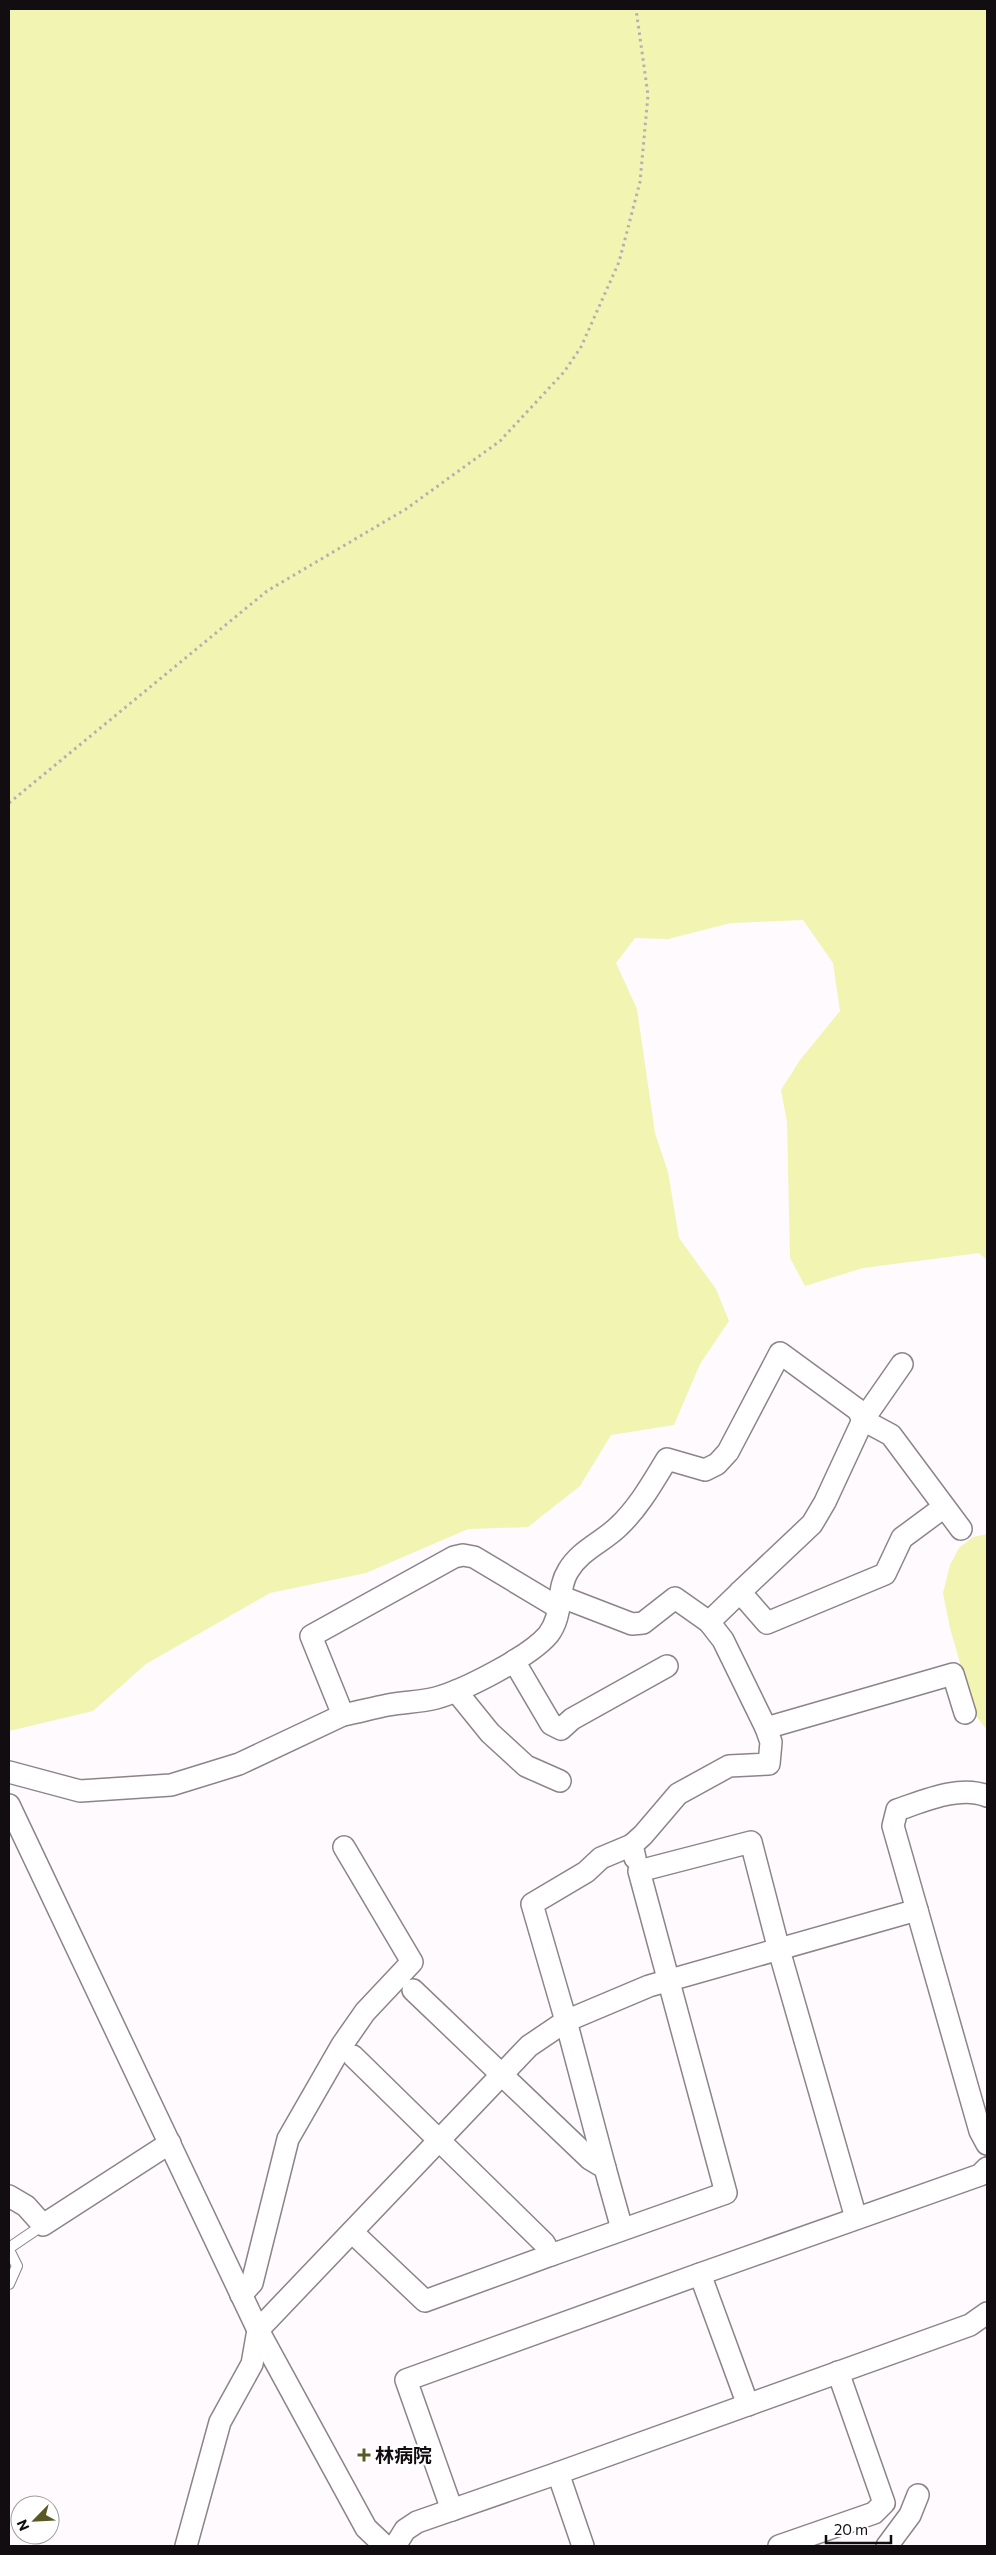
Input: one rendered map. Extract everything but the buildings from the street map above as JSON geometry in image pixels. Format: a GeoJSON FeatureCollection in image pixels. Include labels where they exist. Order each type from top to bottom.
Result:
{"type":"FeatureCollection","features":[{"type":"Feature","properties":{"kind":"street"},"geometry":{"type":"LineString","coordinates":[[9,1772],[80,1791],[171,1785],[239,1764],[343,1716],[386,1705],[436,1698],[456,1691],[514,1661],[548,1634],[560,1602],[561,1584],[568,1570],[586,1550],[618,1527],[638,1504],[668,1459],[705,1470],[717,1464],[728,1452],[780,1353],[858,1410],[864,1420],[891,1435],[961,1529]]}},
{"type":"Feature","properties":{"kind":"street"},"geometry":{"type":"LineString","coordinates":[[710,1622],[812,1524],[826,1502],[864,1420],[902,1364]]}},
{"type":"Feature","properties":{"kind":"street"},"geometry":{"type":"LineString","coordinates":[[740,1592],[767,1623],[885,1574],[902,1538],[944,1507]]}},
{"type":"Feature","properties":{"kind":"street"},"geometry":{"type":"LineString","coordinates":[[343,1716],[311,1636],[454,1557],[463,1555],[474,1558],[560,1602],[632,1624],[643,1623],[675,1598],[710,1622],[723,1640],[766,1728],[771,1742],[769,1764],[729,1766],[678,1794],[643,1836],[632,1845],[601,1858],[586,1872],[532,1904],[566,2021],[622,2229]]}},
{"type":"Feature","properties":{"kind":"street"},"geometry":{"type":"LineString","coordinates":[[514,1661],[551,1724],[561,1729],[572,1719],[666,1666]]}},
{"type":"Feature","properties":{"kind":"street"},"geometry":{"type":"LineString","coordinates":[[766,1728],[953,1674],[965,1713]]}},
{"type":"Feature","properties":{"kind":"street"},"geometry":{"type":"LineString","coordinates":[[456,1691],[490,1734],[526,1766],[560,1781]]}},
{"type":"Feature","properties":{"kind":"street"},"geometry":{"type":"LineString","coordinates":[[987,1796],[975,1791],[944,1795],[897,1810],[894,1826],[980,2131],[987,2144]]}},
{"type":"Feature","properties":{"kind":"street"},"geometry":{"type":"LineString","coordinates":[[9,1805],[258,2330],[366,2528],[385,2546]]}},
{"type":"Feature","properties":{"kind":"street"},"geometry":{"type":"LineString","coordinates":[[639,1872],[751,1842],[778,1950],[856,2218]]}},
{"type":"Feature","properties":{"kind":"street"},"geometry":{"type":"LineString","coordinates":[[352,2232],[425,2301],[726,2193],[632,1845]]}},
{"type":"Feature","properties":{"kind":"street"},"geometry":{"type":"LineString","coordinates":[[241,2295],[252,2283],[288,2139],[342,2045],[364,2012],[412,1962],[344,1847]]}},
{"type":"Feature","properties":{"kind":"street"},"geometry":{"type":"LineString","coordinates":[[186,2546],[220,2422],[252,2364],[258,2330],[529,2046],[566,2021],[649,1986],[917,1910]]}},
{"type":"Feature","properties":{"kind":"street"},"geometry":{"type":"LineString","coordinates":[[413,1990],[590,2159],[605,2168]]}},
{"type":"Feature","properties":{"kind":"street"},"geometry":{"type":"LineString","coordinates":[[353,2056],[544,2243],[551,2255]]}},
{"type":"Feature","properties":{"kind":"street"},"geometry":{"type":"LineString","coordinates":[[9,2196],[26,2206],[43,2225],[170,2143]]}},
{"type":"Feature","properties":{"kind":"street"},"geometry":{"type":"LineString","coordinates":[[452,2510],[406,2380],[980,2175],[987,2168]]}},
{"type":"Feature","properties":{"kind":"street"},"geometry":{"type":"LineString","coordinates":[[700,2274],[748,2405]]}},
{"type":"Feature","properties":{"kind":"street"},"geometry":{"type":"LineString","coordinates":[[395,2546],[405,2530],[417,2522],[970,2325],[987,2313]]}},
{"type":"Feature","properties":{"kind":"street"},"geometry":{"type":"LineString","coordinates":[[779,2546],[874,2513],[884,2503],[838,2372]]}},
{"type":"Feature","properties":{"kind":"street"},"geometry":{"type":"LineString","coordinates":[[558,2473],[583,2546]]}},
{"type":"Feature","properties":{"kind":"street"},"geometry":{"type":"LineString","coordinates":[[887,2546],[910,2515],[918,2495]]}},
{"type":"Feature","properties":{"kind":"lane"},"geometry":{"type":"LineString","coordinates":[[9,2284],[17,2266],[9,2249],[43,2225]]}},
{"type":"Feature","properties":{"kind":"path"},"geometry":{"type":"LineString","coordinates":[[9,803],[266,591],[406,509],[500,441],[564,372],[581,347],[618,262],[640,182],[648,95],[636,9]]}},
{"type":"Feature","properties":{"kind":"green space"},"geometry":{"type":"Polygon","coordinates":[[[9,9],[987,9],[987,1260],[979,1253],[863,1268],[805,1286],[790,1258],[787,1122],[781,1090],[800,1060],[840,1011],[833,963],[803,920],[731,923],[668,939],[635,938],[616,963],[637,1009],[655,1133],[668,1172],[679,1238],[716,1289],[729,1321],[700,1364],[674,1425],[611,1435],[580,1486],[528,1527],[468,1529],[366,1573],[270,1593],[146,1664],[93,1711],[9,1731],[9,9]]]}},
{"type":"Feature","properties":{"kind":"green space"},"geometry":{"type":"Polygon","coordinates":[[[987,1534],[987,1730],[975,1715],[950,1628],[943,1593],[950,1565],[959,1548],[973,1537],[987,1534]]]}},
{"type":"Feature","properties":{"kind":"place","name":"林病院"},"geometry":{"type":"Point","coordinates":[364,2455]}}]}
